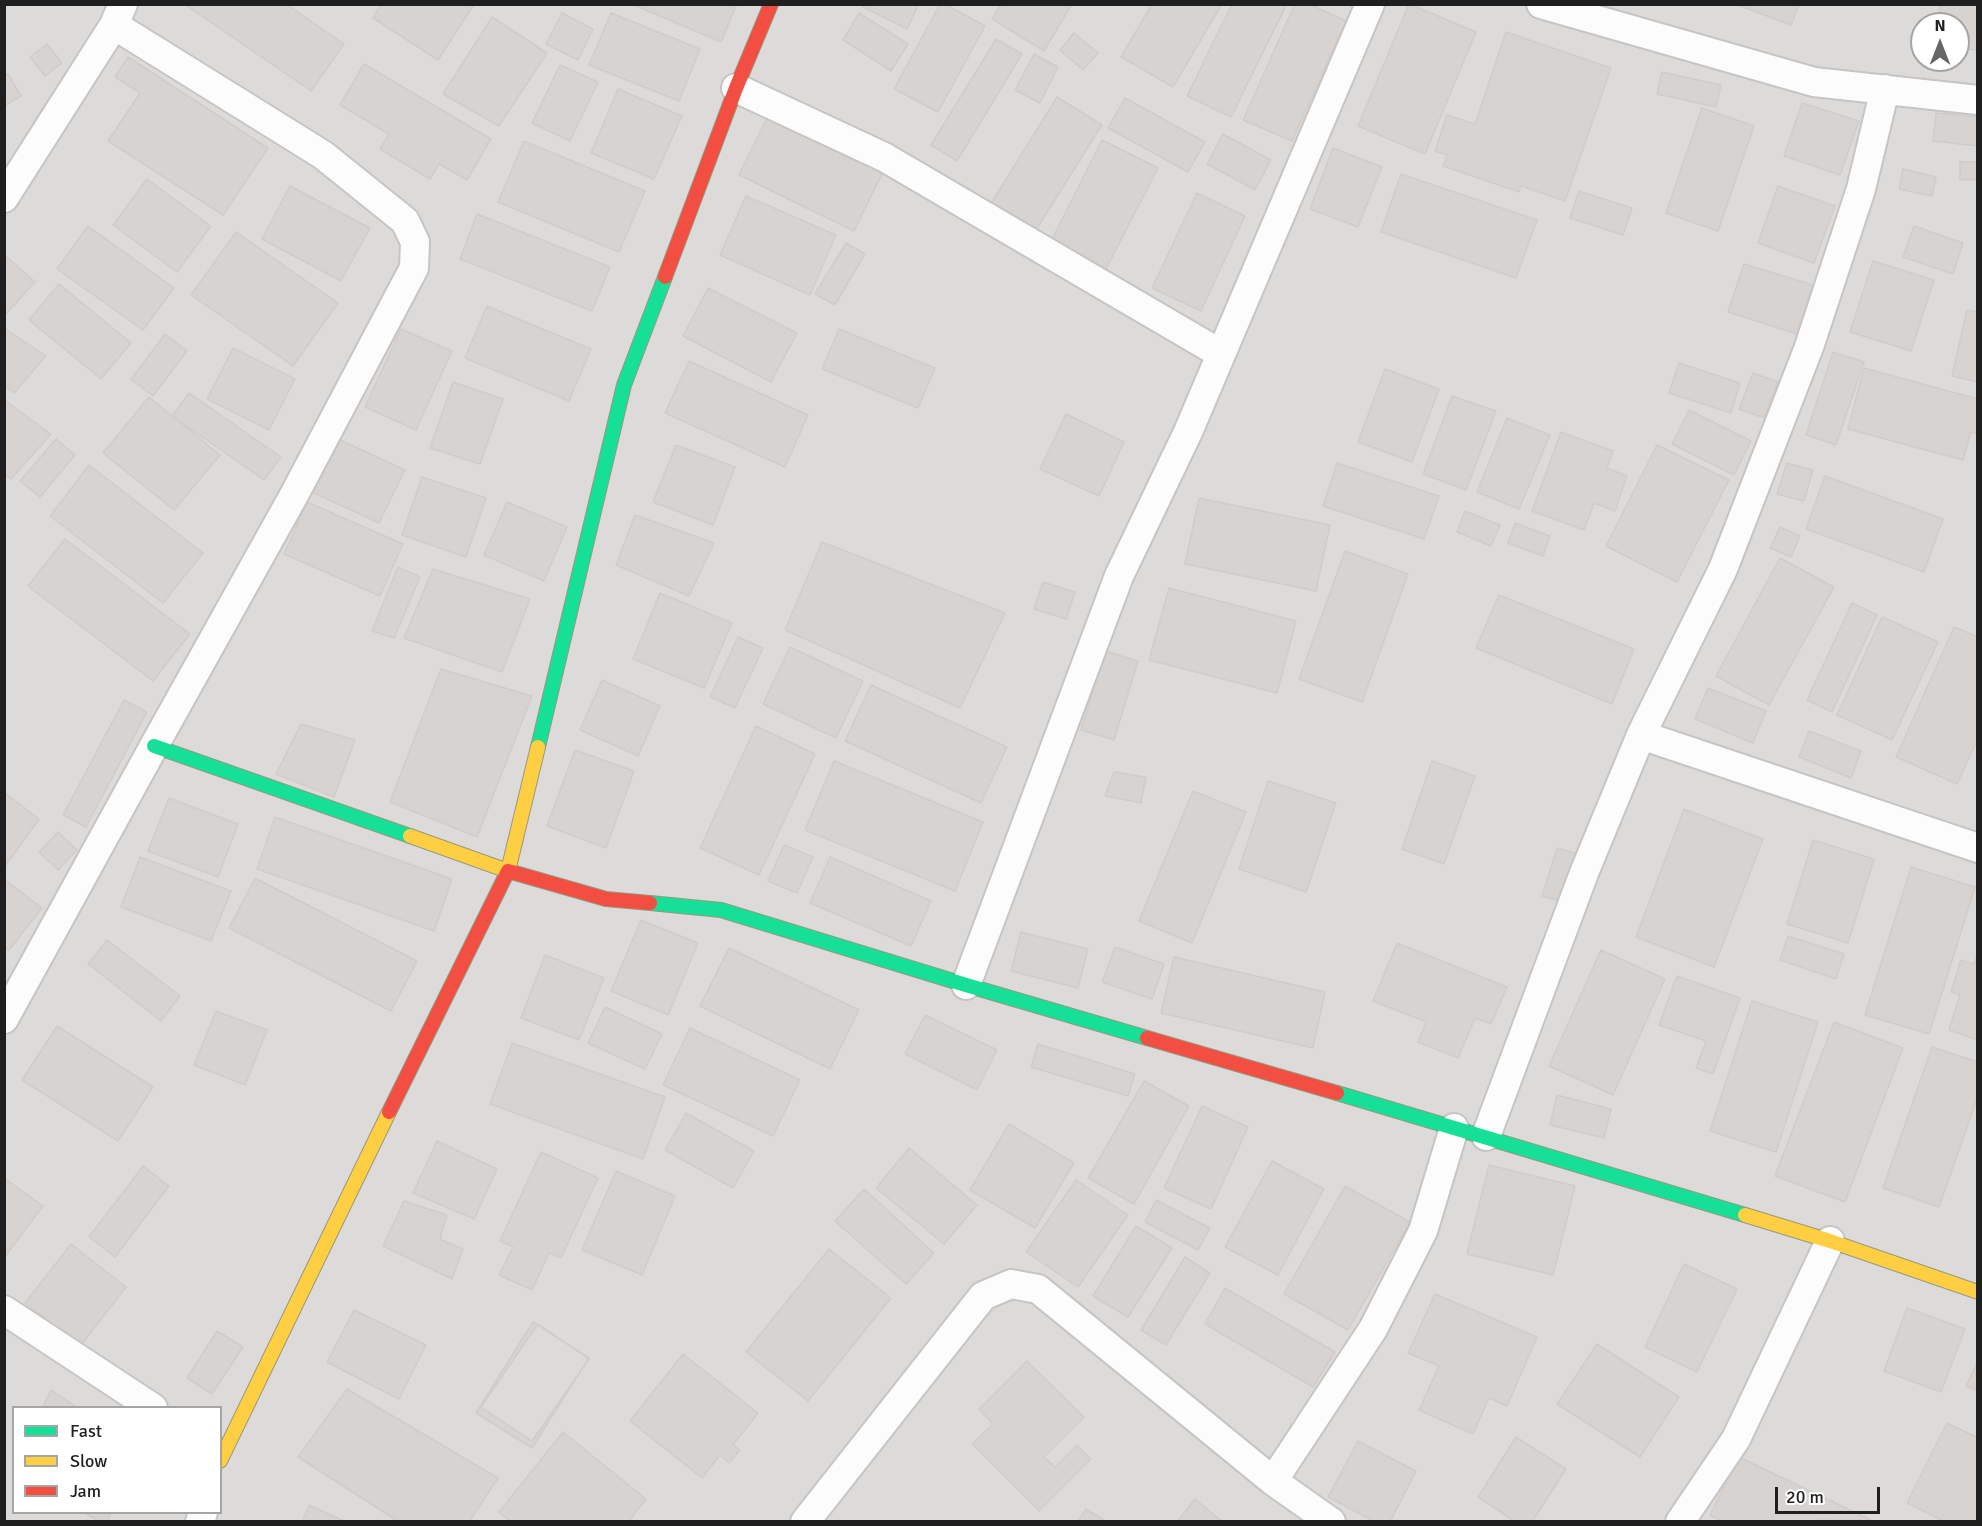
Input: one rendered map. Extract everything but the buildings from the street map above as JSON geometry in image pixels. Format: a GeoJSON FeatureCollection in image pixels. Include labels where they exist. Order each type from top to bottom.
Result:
{"type":"FeatureCollection","features":[{"type":"Feature","properties":{"kind":"street"},"geometry":{"type":"LineString","coordinates":[[222,1453],[508,871],[624,385],[736,88],[771,4]]}},
{"type":"Feature","properties":{"kind":"street"},"geometry":{"type":"LineString","coordinates":[[966,985],[1119,576],[1188,432],[1370,4]]}},
{"type":"Feature","properties":{"kind":"street"},"geometry":{"type":"LineString","coordinates":[[1541,4],[1814,82],[1977,100]]}},
{"type":"Feature","properties":{"kind":"street"},"geometry":{"type":"LineString","coordinates":[[4,198],[118,15],[323,155],[405,221],[415,242],[414,268],[294,495],[4,1019]]}},
{"type":"Feature","properties":{"kind":"street"},"geometry":{"type":"LineString","coordinates":[[736,88],[884,157],[1221,354]]}},
{"type":"Feature","properties":{"kind":"street"},"geometry":{"type":"LineString","coordinates":[[1486,1136],[1584,873],[1641,735],[1723,570],[1809,347],[1862,189],[1885,89]]}},
{"type":"Feature","properties":{"kind":"street"},"geometry":{"type":"LineString","coordinates":[[1641,735],[1977,849]]}},
{"type":"Feature","properties":{"kind":"street"},"geometry":{"type":"LineString","coordinates":[[154,746],[508,871],[606,898],[721,910],[966,985],[1486,1136],[1830,1241],[1977,1292]]}},
{"type":"Feature","properties":{"kind":"street"},"geometry":{"type":"LineString","coordinates":[[1273,1481],[1373,1329],[1413,1251],[1423,1231],[1454,1128]]}},
{"type":"Feature","properties":{"kind":"street"},"geometry":{"type":"LineString","coordinates":[[1680,1521],[1736,1439],[1830,1241]]}},
{"type":"Feature","properties":{"kind":"street"},"geometry":{"type":"LineString","coordinates":[[805,1521],[983,1296],[1011,1284],[1038,1289],[1273,1481],[1331,1521]]}},
{"type":"Feature","properties":{"kind":"street"},"geometry":{"type":"LineString","coordinates":[[4,1310],[151,1406]]}},
{"type":"Feature","properties":{"kind":"shaded area"},"geometry":{"type":"Polygon","coordinates":[[[5,5],[1977,5],[1977,1521],[5,1521],[5,5]]]}},
{"type":"Feature","properties":{"kind":"traffic: fast"},"geometry":{"type":"LineString","coordinates":[[538,747],[624,385],[665,277]]}},
{"type":"Feature","properties":{"kind":"traffic: fast"},"geometry":{"type":"LineString","coordinates":[[154,746],[410,836]]}},
{"type":"Feature","properties":{"kind":"traffic: fast"},"geometry":{"type":"LineString","coordinates":[[650,903],[721,910],[1147,1038]]}},
{"type":"Feature","properties":{"kind":"traffic: fast"},"geometry":{"type":"LineString","coordinates":[[1337,1093],[1745,1215]]}},
{"type":"Feature","properties":{"kind":"traffic: slow"},"geometry":{"type":"LineString","coordinates":[[410,836],[508,871],[538,747]]}},
{"type":"Feature","properties":{"kind":"traffic: slow"},"geometry":{"type":"LineString","coordinates":[[222,1457],[389,1112]]}},
{"type":"Feature","properties":{"kind":"traffic: slow"},"geometry":{"type":"LineString","coordinates":[[1745,1215],[1830,1241],[1978,1292]]}},
{"type":"Feature","properties":{"kind":"traffic: jam"},"geometry":{"type":"LineString","coordinates":[[665,277],[736,88],[771,4]]}},
{"type":"Feature","properties":{"kind":"traffic: jam"},"geometry":{"type":"LineString","coordinates":[[389,1112],[508,871],[606,899],[650,903]]}},
{"type":"Feature","properties":{"kind":"traffic: jam"},"geometry":{"type":"LineString","coordinates":[[1147,1038],[1337,1093]]}}]}
